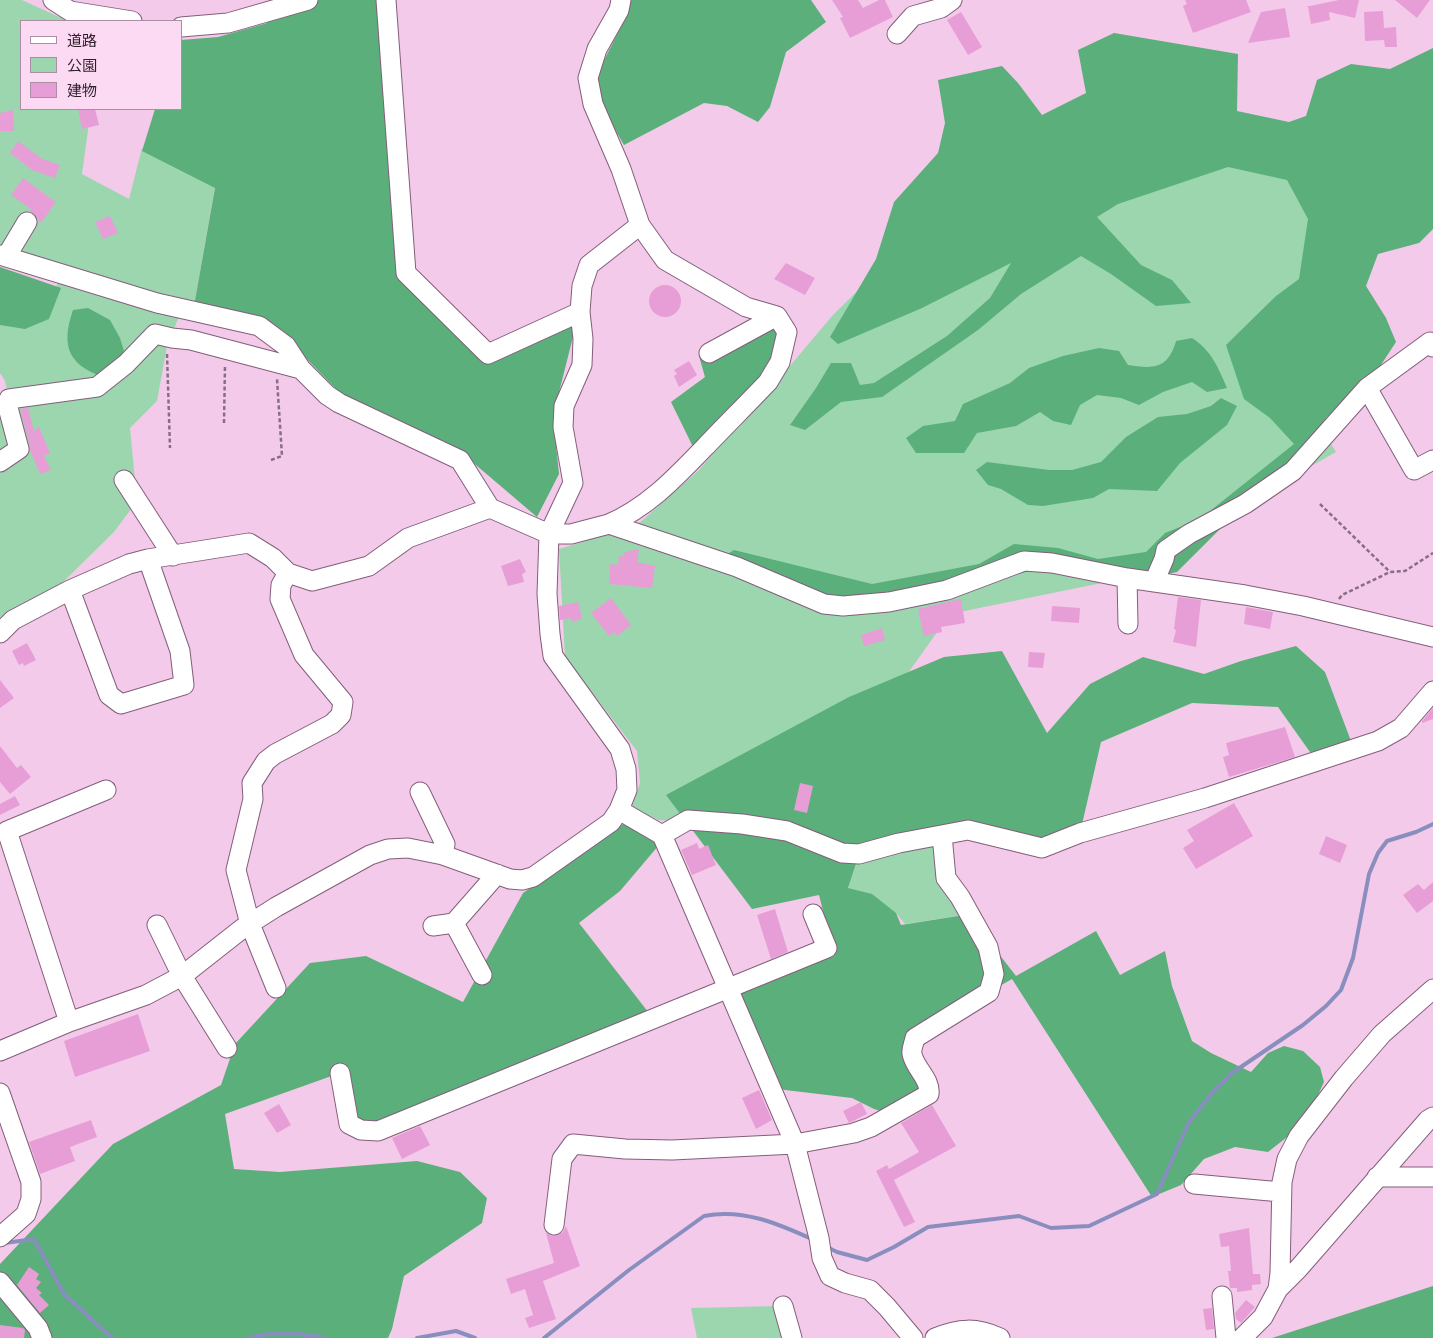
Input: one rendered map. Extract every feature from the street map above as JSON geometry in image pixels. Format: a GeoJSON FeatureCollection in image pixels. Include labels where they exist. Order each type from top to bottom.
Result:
{"type":"FeatureCollection","features":[{"type":"Feature","properties":{"kind":"street"},"geometry":{"type":"LineString","coordinates":[[53,0],[70,11],[126,20]]}},
{"type":"Feature","properties":{"kind":"street"},"geometry":{"type":"LineString","coordinates":[[182,27],[228,23],[308,0]]}},
{"type":"Feature","properties":{"kind":"street"},"geometry":{"type":"LineString","coordinates":[[386,0],[406,273],[488,354],[580,312]]}},
{"type":"Feature","properties":{"kind":"street"},"geometry":{"type":"LineString","coordinates":[[27,222],[3,256],[156,303],[259,326],[286,346],[301,369],[327,395],[339,403],[460,460],[490,508],[549,534],[571,534],[609,524],[626,517],[670,483],[768,382],[780,362],[788,332],[776,316],[746,307],[665,260],[640,225],[621,168],[593,104],[588,78],[597,49],[619,10],[622,0]]}},
{"type":"Feature","properties":{"kind":"street"},"geometry":{"type":"LineString","coordinates":[[897,34],[913,16],[941,8],[952,0]]}},
{"type":"Feature","properties":{"kind":"street"},"geometry":{"type":"LineString","coordinates":[[0,1051],[70,1022],[146,995],[182,976],[250,924],[306,889],[370,856],[388,850],[408,848],[443,855],[516,879],[533,877],[611,822],[620,810],[627,790],[626,768],[620,749],[554,656],[550,634],[547,594],[549,534],[572,483],[563,427],[564,406],[582,365],[583,339],[580,312],[582,286],[589,265],[640,225]]}},
{"type":"Feature","properties":{"kind":"street"},"geometry":{"type":"LineString","coordinates":[[709,354],[776,316]]}},
{"type":"Feature","properties":{"kind":"street"},"geometry":{"type":"LineString","coordinates":[[0,462],[19,449],[7,404],[9,399],[97,387],[126,364],[155,334],[190,340],[301,369]]}},
{"type":"Feature","properties":{"kind":"street"},"geometry":{"type":"LineString","coordinates":[[1154,582],[1166,550],[1189,534],[1245,504],[1292,470],[1367,388],[1432,343]]}},
{"type":"Feature","properties":{"kind":"street"},"geometry":{"type":"LineString","coordinates":[[1367,388],[1414,470],[1433,460]]}},
{"type":"Feature","properties":{"kind":"street"},"geometry":{"type":"LineString","coordinates":[[124,480],[173,556]]}},
{"type":"Feature","properties":{"kind":"street"},"geometry":{"type":"LineString","coordinates":[[0,633],[13,620],[70,590],[129,564],[148,559],[249,543],[273,558],[288,573],[312,580],[369,566],[408,538],[490,508]]}},
{"type":"Feature","properties":{"kind":"street"},"geometry":{"type":"LineString","coordinates":[[609,524],[737,567],[824,604],[842,606],[890,602],[947,590],[1024,561],[1052,563],[1126,578],[1245,595],[1330,612],[1433,637]]}},
{"type":"Feature","properties":{"kind":"street"},"geometry":{"type":"LineString","coordinates":[[70,590],[109,695],[120,704],[184,685],[180,652],[148,559]]}},
{"type":"Feature","properties":{"kind":"street"},"geometry":{"type":"LineString","coordinates":[[276,988],[250,924],[236,870],[253,799],[252,783],[266,761],[271,757],[332,724],[341,715],[343,702],[304,655],[280,599],[281,585],[288,573]]}},
{"type":"Feature","properties":{"kind":"street"},"geometry":{"type":"LineString","coordinates":[[1126,578],[1128,624]]}},
{"type":"Feature","properties":{"kind":"street"},"geometry":{"type":"LineString","coordinates":[[662,835],[688,820],[742,824],[787,832],[842,853],[859,854],[899,843],[968,830],[1042,848],[1080,833],[1205,798],[1378,741],[1401,728],[1433,691]]}},
{"type":"Feature","properties":{"kind":"street"},"geometry":{"type":"LineString","coordinates":[[70,1022],[4,826],[106,790]]}},
{"type":"Feature","properties":{"kind":"street"},"geometry":{"type":"LineString","coordinates":[[420,792],[444,844],[443,855]]}},
{"type":"Feature","properties":{"kind":"street"},"geometry":{"type":"LineString","coordinates":[[620,810],[662,835],[795,1144],[819,1238],[822,1258],[830,1276],[870,1290],[887,1306],[912,1338]]}},
{"type":"Feature","properties":{"kind":"street"},"geometry":{"type":"LineString","coordinates":[[554,1225],[562,1159],[573,1144],[626,1149],[672,1150],[795,1144],[854,1133],[871,1127],[929,1094],[930,1087],[918,1069],[912,1053],[916,1038],[989,992],[994,974],[988,947],[960,897],[946,878],[942,835]]}},
{"type":"Feature","properties":{"kind":"street"},"geometry":{"type":"LineString","coordinates":[[432,926],[454,922],[498,874]]}},
{"type":"Feature","properties":{"kind":"street"},"geometry":{"type":"LineString","coordinates":[[340,1073],[349,1124],[361,1130],[378,1131],[828,948],[813,914]]}},
{"type":"Feature","properties":{"kind":"street"},"geometry":{"type":"LineString","coordinates":[[454,922],[482,975]]}},
{"type":"Feature","properties":{"kind":"street"},"geometry":{"type":"LineString","coordinates":[[157,925],[182,976],[226,1048]]}},
{"type":"Feature","properties":{"kind":"street"},"geometry":{"type":"LineString","coordinates":[[1278,1289],[1282,1182],[1287,1159],[1299,1136],[1344,1078],[1382,1034],[1433,989]]}},
{"type":"Feature","properties":{"kind":"street"},"geometry":{"type":"LineString","coordinates":[[0,1093],[31,1182],[31,1199],[26,1214],[3,1231]]}},
{"type":"Feature","properties":{"kind":"street"},"geometry":{"type":"LineString","coordinates":[[1242,1338],[1263,1317],[1278,1289],[1298,1269],[1428,1120],[1433,1117]]}},
{"type":"Feature","properties":{"kind":"street"},"geometry":{"type":"LineString","coordinates":[[1377,1177],[1433,1177]]}},
{"type":"Feature","properties":{"kind":"street"},"geometry":{"type":"LineString","coordinates":[[1194,1184],[1282,1192]]}},
{"type":"Feature","properties":{"kind":"street"},"geometry":{"type":"LineString","coordinates":[[0,1282],[38,1328],[42,1338]]}},
{"type":"Feature","properties":{"kind":"street"},"geometry":{"type":"LineString","coordinates":[[1222,1296],[1226,1338]]}},
{"type":"Feature","properties":{"kind":"street"},"geometry":{"type":"LineString","coordinates":[[783,1306],[792,1338]]}},
{"type":"Feature","properties":{"kind":"street"},"geometry":{"type":"LineString","coordinates":[[947,1336],[974,1329],[1000,1338]]}},
{"type":"Feature","properties":{"kind":"path"},"geometry":{"type":"LineString","coordinates":[[167,337],[170,448]]}},
{"type":"Feature","properties":{"kind":"path"},"geometry":{"type":"LineString","coordinates":[[224,423],[225,349]]}},
{"type":"Feature","properties":{"kind":"path"},"geometry":{"type":"LineString","coordinates":[[271,460],[282,456],[276,362]]}},
{"type":"Feature","properties":{"kind":"path"},"geometry":{"type":"LineString","coordinates":[[1320,504],[1390,572]]}},
{"type":"Feature","properties":{"kind":"path"},"geometry":{"type":"LineString","coordinates":[[1330,612],[1342,595],[1390,572],[1406,571],[1433,553]]}},
{"type":"Feature","properties":{"kind":"green space"},"geometry":{"type":"Polygon","coordinates":[[[0,0],[22,0],[57,16],[75,20],[20,20],[20,110],[91,110],[82,174],[129,199],[142,148],[215,187],[194,306],[0,261],[0,0]]]}},
{"type":"Feature","properties":{"kind":"green space"},"geometry":{"type":"Polygon","coordinates":[[[272,0],[378,0],[399,273],[485,360],[576,325],[553,416],[559,474],[537,517],[463,454],[342,395],[296,348],[194,306],[215,188],[142,151],[155,110],[182,110],[182,40],[218,37],[267,23],[272,0]]]}},
{"type":"Feature","properties":{"kind":"green space"},"geometry":{"type":"Polygon","coordinates":[[[629,0],[811,0],[826,22],[786,52],[770,107],[758,122],[727,106],[704,103],[624,145],[600,104],[598,72],[626,17],[629,0]]]}},
{"type":"Feature","properties":{"kind":"green space"},"geometry":{"type":"Polygon","coordinates":[[[1114,33],[1238,54],[1237,111],[1289,122],[1306,116],[1317,80],[1351,64],[1390,69],[1433,48],[1433,229],[1419,243],[1378,254],[1366,286],[1386,318],[1396,342],[1375,374],[1327,417],[1293,471],[1245,504],[1177,572],[1149,578],[1036,570],[889,602],[824,596],[723,557],[734,550],[872,584],[979,564],[1014,544],[1058,548],[1098,559],[1146,552],[1165,533],[1200,519],[1294,444],[1270,418],[1244,399],[1226,345],[1276,296],[1299,279],[1308,219],[1287,180],[1228,167],[1118,204],[1097,217],[1141,265],[1172,280],[1191,303],[1156,306],[1111,274],[1081,256],[1021,294],[978,330],[882,397],[841,402],[805,430],[790,425],[831,363],[851,363],[860,385],[874,383],[947,336],[990,298],[1011,263],[922,308],[838,344],[830,337],[876,259],[894,202],[938,153],[945,123],[938,80],[1002,66],[1018,83],[1042,115],[1086,93],[1078,50],[1114,33]]]}},
{"type":"Feature","properties":{"kind":"green space"},"geometry":{"type":"Polygon","coordinates":[[[1276,127],[1345,245],[1294,384],[1336,452],[1231,512],[1126,578],[950,614],[888,701],[732,825],[658,820],[632,807],[640,783],[637,751],[565,657],[559,549],[636,526],[698,471],[832,316],[1000,150],[1276,127]]]}},
{"type":"Feature","properties":{"kind":"green space"},"geometry":{"type":"Polygon","coordinates":[[[0,267],[61,288],[49,319],[25,329],[0,325],[0,267]]]}},
{"type":"Feature","properties":{"kind":"green space"},"geometry":{"type":"Polygon","coordinates":[[[58,280],[182,309],[167,346],[157,401],[130,428],[137,501],[114,532],[55,590],[0,618],[0,394],[3,393],[9,398],[5,381],[0,373],[0,323],[49,319],[58,280]]]}},
{"type":"Feature","properties":{"kind":"green space"},"geometry":{"type":"Polygon","coordinates":[[[88,308],[110,320],[120,338],[124,351],[108,379],[84,368],[71,354],[68,345],[69,323],[73,310],[88,308]]]}},
{"type":"Feature","properties":{"kind":"green space"},"geometry":{"type":"Polygon","coordinates":[[[760,322],[779,330],[779,340],[767,369],[732,405],[694,449],[671,402],[705,377],[699,356],[760,322]]]}},
{"type":"Feature","properties":{"kind":"green space"},"geometry":{"type":"Polygon","coordinates":[[[1192,338],[1209,354],[1227,388],[1207,392],[1192,382],[1163,392],[1139,405],[1121,398],[1097,395],[1080,405],[1071,425],[1053,421],[1040,412],[1016,426],[977,433],[964,453],[916,453],[906,438],[923,426],[955,421],[963,404],[1010,383],[1029,368],[1063,356],[1099,348],[1119,351],[1128,365],[1153,367],[1164,362],[1169,357],[1176,341],[1192,338]]]}},
{"type":"Feature","properties":{"kind":"green space"},"geometry":{"type":"Polygon","coordinates":[[[1221,398],[1237,406],[1227,425],[1180,463],[1157,491],[1109,489],[1093,498],[1043,506],[1028,505],[1001,489],[988,485],[976,470],[987,462],[1049,470],[1072,470],[1101,462],[1126,437],[1158,417],[1187,414],[1211,406],[1221,398]]]}},
{"type":"Feature","properties":{"kind":"green space"},"geometry":{"type":"Polygon","coordinates":[[[1296,646],[1325,672],[1354,749],[1310,752],[1278,707],[1192,703],[1101,742],[1080,833],[1042,848],[973,839],[859,854],[848,888],[872,894],[896,913],[901,925],[971,914],[978,927],[1016,976],[1096,931],[1120,975],[1165,951],[1172,986],[1192,1041],[1211,1053],[1251,1072],[1268,1053],[1284,1046],[1303,1051],[1320,1067],[1324,1082],[1305,1123],[1268,1152],[1235,1147],[1204,1159],[1181,1185],[1152,1197],[1012,979],[906,1040],[931,1099],[897,1116],[874,1109],[852,1098],[777,1089],[739,991],[832,946],[819,895],[752,909],[666,795],[849,697],[944,657],[1002,651],[1047,733],[1090,684],[1143,657],[1204,674],[1241,661],[1296,646]]]}},
{"type":"Feature","properties":{"kind":"green space"},"geometry":{"type":"Polygon","coordinates":[[[626,822],[659,845],[620,891],[579,923],[652,1017],[357,1128],[340,1073],[225,1114],[234,1169],[280,1172],[417,1161],[460,1172],[487,1198],[482,1223],[404,1276],[392,1329],[388,1338],[0,1338],[0,1264],[113,1144],[221,1085],[235,1044],[310,963],[366,956],[463,1002],[523,893],[626,822]]]}},
{"type":"Feature","properties":{"kind":"green space"},"geometry":{"type":"Polygon","coordinates":[[[922,845],[940,847],[971,914],[905,924],[896,913],[848,889],[856,854],[922,845]]]}},
{"type":"Feature","properties":{"kind":"green space"},"geometry":{"type":"Polygon","coordinates":[[[1433,1286],[1433,1338],[1272,1338],[1433,1286]]]}},
{"type":"Feature","properties":{"kind":"green space"},"geometry":{"type":"Polygon","coordinates":[[[778,1306],[788,1338],[697,1338],[691,1308],[778,1306]]]}},
{"type":"Feature","properties":{"kind":"building"},"geometry":{"type":"Polygon","coordinates":[[[832,0],[858,0],[863,8],[879,0],[885,0],[893,17],[850,38],[840,18],[843,17],[832,0]]]}},
{"type":"Feature","properties":{"kind":"building"},"geometry":{"type":"Polygon","coordinates":[[[1185,0],[1246,0],[1251,12],[1193,33],[1183,6],[1187,4],[1185,0]]]}},
{"type":"Feature","properties":{"kind":"building"},"geometry":{"type":"Polygon","coordinates":[[[1339,0],[1359,0],[1355,18],[1329,12],[1330,20],[1311,24],[1308,7],[1305,7],[1339,0]]]}},
{"type":"Feature","properties":{"kind":"building"},"geometry":{"type":"Polygon","coordinates":[[[1395,0],[1430,0],[1417,18],[1395,0]]]}},
{"type":"Feature","properties":{"kind":"building"},"geometry":{"type":"Polygon","coordinates":[[[1285,8],[1290,37],[1248,43],[1261,12],[1285,8]]]}},
{"type":"Feature","properties":{"kind":"building"},"geometry":{"type":"Polygon","coordinates":[[[1383,11],[1384,28],[1396,27],[1397,47],[1385,47],[1384,40],[1365,41],[1364,12],[1383,11]]]}},
{"type":"Feature","properties":{"kind":"building"},"geometry":{"type":"Polygon","coordinates":[[[961,12],[982,47],[968,55],[947,20],[961,12]]]}},
{"type":"Feature","properties":{"kind":"building"},"geometry":{"type":"Polygon","coordinates":[[[13,110],[14,131],[0,131],[0,113],[13,110]]]}},
{"type":"Feature","properties":{"kind":"building"},"geometry":{"type":"Polygon","coordinates":[[[78,110],[95,110],[99,125],[82,129],[78,110]]]}},
{"type":"Feature","properties":{"kind":"building"},"geometry":{"type":"Polygon","coordinates":[[[18,141],[42,159],[60,165],[55,178],[32,170],[10,153],[18,141]]]}},
{"type":"Feature","properties":{"kind":"building"},"geometry":{"type":"Polygon","coordinates":[[[23,178],[56,202],[41,223],[29,211],[31,209],[11,195],[23,178]]]}},
{"type":"Feature","properties":{"kind":"building"},"geometry":{"type":"Polygon","coordinates":[[[110,216],[118,233],[103,239],[95,222],[110,216]]]}},
{"type":"Feature","properties":{"kind":"building"},"geometry":{"type":"Polygon","coordinates":[[[786,263],[815,278],[805,295],[774,279],[786,263]]]}},
{"type":"Feature","properties":{"kind":"building"},"geometry":{"type":"Polygon","coordinates":[[[665,285],[676,290],[681,301],[676,312],[665,317],[654,312],[649,301],[654,290],[665,285]]]}},
{"type":"Feature","properties":{"kind":"building"},"geometry":{"type":"Polygon","coordinates":[[[689,361],[697,375],[679,387],[674,376],[677,374],[674,370],[689,361]]]}},
{"type":"Feature","properties":{"kind":"building"},"geometry":{"type":"Polygon","coordinates":[[[28,408],[34,431],[39,427],[50,453],[44,456],[51,470],[40,474],[30,450],[20,409],[28,408]]]}},
{"type":"Feature","properties":{"kind":"building"},"geometry":{"type":"Polygon","coordinates":[[[639,549],[637,562],[655,566],[652,588],[609,584],[610,564],[618,565],[619,556],[624,556],[625,552],[639,549]]]}},
{"type":"Feature","properties":{"kind":"building"},"geometry":{"type":"Polygon","coordinates":[[[520,559],[526,572],[522,574],[524,582],[508,586],[501,566],[520,559]]]}},
{"type":"Feature","properties":{"kind":"building"},"geometry":{"type":"Polygon","coordinates":[[[1178,597],[1201,600],[1196,647],[1173,642],[1176,630],[1174,629],[1178,597]]]}},
{"type":"Feature","properties":{"kind":"building"},"geometry":{"type":"Polygon","coordinates":[[[611,598],[631,625],[617,636],[614,632],[609,636],[591,613],[611,598]]]}},
{"type":"Feature","properties":{"kind":"building"},"geometry":{"type":"Polygon","coordinates":[[[961,599],[965,623],[941,627],[942,632],[924,636],[918,609],[961,599]]]}},
{"type":"Feature","properties":{"kind":"building"},"geometry":{"type":"Polygon","coordinates":[[[578,602],[582,619],[572,622],[571,618],[560,620],[559,606],[578,602]]]}},
{"type":"Feature","properties":{"kind":"building"},"geometry":{"type":"Polygon","coordinates":[[[1052,606],[1080,608],[1079,623],[1051,621],[1052,606]]]}},
{"type":"Feature","properties":{"kind":"building"},"geometry":{"type":"Polygon","coordinates":[[[1246,607],[1273,612],[1270,629],[1244,624],[1246,607]]]}},
{"type":"Feature","properties":{"kind":"building"},"geometry":{"type":"Polygon","coordinates":[[[882,628],[885,640],[864,646],[861,635],[882,628]]]}},
{"type":"Feature","properties":{"kind":"building"},"geometry":{"type":"Polygon","coordinates":[[[27,643],[36,660],[24,666],[23,663],[19,665],[12,651],[27,643]]]}},
{"type":"Feature","properties":{"kind":"building"},"geometry":{"type":"Polygon","coordinates":[[[1029,652],[1045,653],[1043,668],[1028,667],[1029,652]]]}},
{"type":"Feature","properties":{"kind":"building"},"geometry":{"type":"Polygon","coordinates":[[[0,680],[14,698],[0,708],[0,680]]]}},
{"type":"Feature","properties":{"kind":"building"},"geometry":{"type":"Polygon","coordinates":[[[1433,708],[1433,719],[1422,723],[1422,721],[1433,708]]]}},
{"type":"Feature","properties":{"kind":"building"},"geometry":{"type":"Polygon","coordinates":[[[1285,727],[1295,757],[1229,777],[1223,757],[1229,755],[1226,743],[1285,727]]]}},
{"type":"Feature","properties":{"kind":"building"},"geometry":{"type":"Polygon","coordinates":[[[0,746],[17,768],[21,765],[31,777],[10,794],[0,782],[0,746]]]}},
{"type":"Feature","properties":{"kind":"building"},"geometry":{"type":"Polygon","coordinates":[[[800,783],[813,786],[807,813],[794,810],[800,783]]]}},
{"type":"Feature","properties":{"kind":"building"},"geometry":{"type":"Polygon","coordinates":[[[15,796],[20,805],[0,815],[0,804],[15,796]]]}},
{"type":"Feature","properties":{"kind":"building"},"geometry":{"type":"Polygon","coordinates":[[[1234,803],[1253,836],[1196,869],[1183,848],[1194,841],[1187,830],[1234,803]]]}},
{"type":"Feature","properties":{"kind":"building"},"geometry":{"type":"Polygon","coordinates":[[[1326,836],[1347,845],[1340,863],[1319,854],[1326,836]]]}},
{"type":"Feature","properties":{"kind":"building"},"geometry":{"type":"Polygon","coordinates":[[[697,843],[699,849],[708,845],[716,865],[692,875],[681,850],[697,843]]]}},
{"type":"Feature","properties":{"kind":"building"},"geometry":{"type":"Polygon","coordinates":[[[1433,882],[1433,901],[1417,913],[1403,895],[1418,884],[1424,890],[1433,882]]]}},
{"type":"Feature","properties":{"kind":"building"},"geometry":{"type":"Polygon","coordinates":[[[775,909],[788,952],[771,959],[757,915],[775,909]]]}},
{"type":"Feature","properties":{"kind":"building"},"geometry":{"type":"Polygon","coordinates":[[[138,1014],[150,1051],[75,1077],[64,1041],[138,1014]]]}},
{"type":"Feature","properties":{"kind":"building"},"geometry":{"type":"Polygon","coordinates":[[[759,1090],[772,1120],[756,1129],[742,1098],[759,1090]]]}},
{"type":"Feature","properties":{"kind":"building"},"geometry":{"type":"Polygon","coordinates":[[[861,1102],[867,1114],[849,1123],[843,1111],[861,1102]]]}},
{"type":"Feature","properties":{"kind":"building"},"geometry":{"type":"Polygon","coordinates":[[[279,1104],[291,1125],[277,1133],[264,1113],[279,1104]]]}},
{"type":"Feature","properties":{"kind":"building"},"geometry":{"type":"Polygon","coordinates":[[[932,1105],[956,1146],[894,1180],[915,1222],[904,1227],[876,1171],[887,1165],[889,1169],[919,1152],[901,1123],[932,1105]]]}},
{"type":"Feature","properties":{"kind":"building"},"geometry":{"type":"Polygon","coordinates":[[[91,1120],[97,1137],[70,1147],[75,1161],[40,1174],[29,1142],[91,1120]]]}},
{"type":"Feature","properties":{"kind":"building"},"geometry":{"type":"Polygon","coordinates":[[[420,1126],[430,1145],[402,1159],[392,1138],[420,1126]]]}},
{"type":"Feature","properties":{"kind":"building"},"geometry":{"type":"Polygon","coordinates":[[[566,1226],[580,1266],[543,1281],[556,1319],[529,1328],[525,1318],[533,1315],[525,1289],[511,1294],[506,1279],[554,1263],[546,1233],[552,1236],[558,1235],[563,1232],[566,1226]]]}},
{"type":"Feature","properties":{"kind":"building"},"geometry":{"type":"Polygon","coordinates":[[[1249,1228],[1253,1274],[1260,1274],[1261,1284],[1252,1285],[1252,1290],[1237,1292],[1237,1288],[1230,1288],[1228,1271],[1231,1271],[1229,1246],[1221,1247],[1219,1234],[1249,1228]]]}},
{"type":"Feature","properties":{"kind":"building"},"geometry":{"type":"Polygon","coordinates":[[[29,1267],[39,1274],[36,1279],[41,1282],[36,1288],[42,1293],[39,1295],[49,1305],[40,1313],[17,1285],[29,1267]]]}},
{"type":"Feature","properties":{"kind":"building"},"geometry":{"type":"Polygon","coordinates":[[[1246,1300],[1255,1307],[1241,1323],[1236,1319],[1235,1313],[1246,1300]]]}},
{"type":"Feature","properties":{"kind":"building"},"geometry":{"type":"Polygon","coordinates":[[[1212,1308],[1214,1329],[1206,1330],[1203,1309],[1212,1308]]]}},
{"type":"Feature","properties":{"kind":"building"},"geometry":{"type":"Polygon","coordinates":[[[0,1325],[23,1328],[25,1330],[24,1338],[0,1338],[0,1325]]]}},
{"type":"Feature","properties":{"kind":"waterway"},"geometry":{"type":"LineString","coordinates":[[827,1247],[837,1252],[867,1260],[928,1227],[1019,1216],[1051,1228],[1089,1226],[1157,1194],[1189,1122],[1213,1092],[1232,1073],[1303,1025],[1326,1006],[1341,990],[1353,958],[1369,874],[1378,853],[1387,841],[1416,832],[1433,824]]}},
{"type":"Feature","properties":{"kind":"waterway"},"geometry":{"type":"LineString","coordinates":[[544,1338],[629,1270],[704,1216],[718,1214],[747,1216],[788,1228],[814,1240]]}},
{"type":"Feature","properties":{"kind":"waterway"},"geometry":{"type":"LineString","coordinates":[[5,1243],[34,1239],[64,1294],[112,1338]]}},
{"type":"Feature","properties":{"kind":"waterway"},"geometry":{"type":"LineString","coordinates":[[417,1338],[456,1331],[475,1338]]}},
{"type":"Feature","properties":{"kind":"waterway"},"geometry":{"type":"LineString","coordinates":[[249,1338],[267,1334],[306,1335],[325,1338]]}}]}
